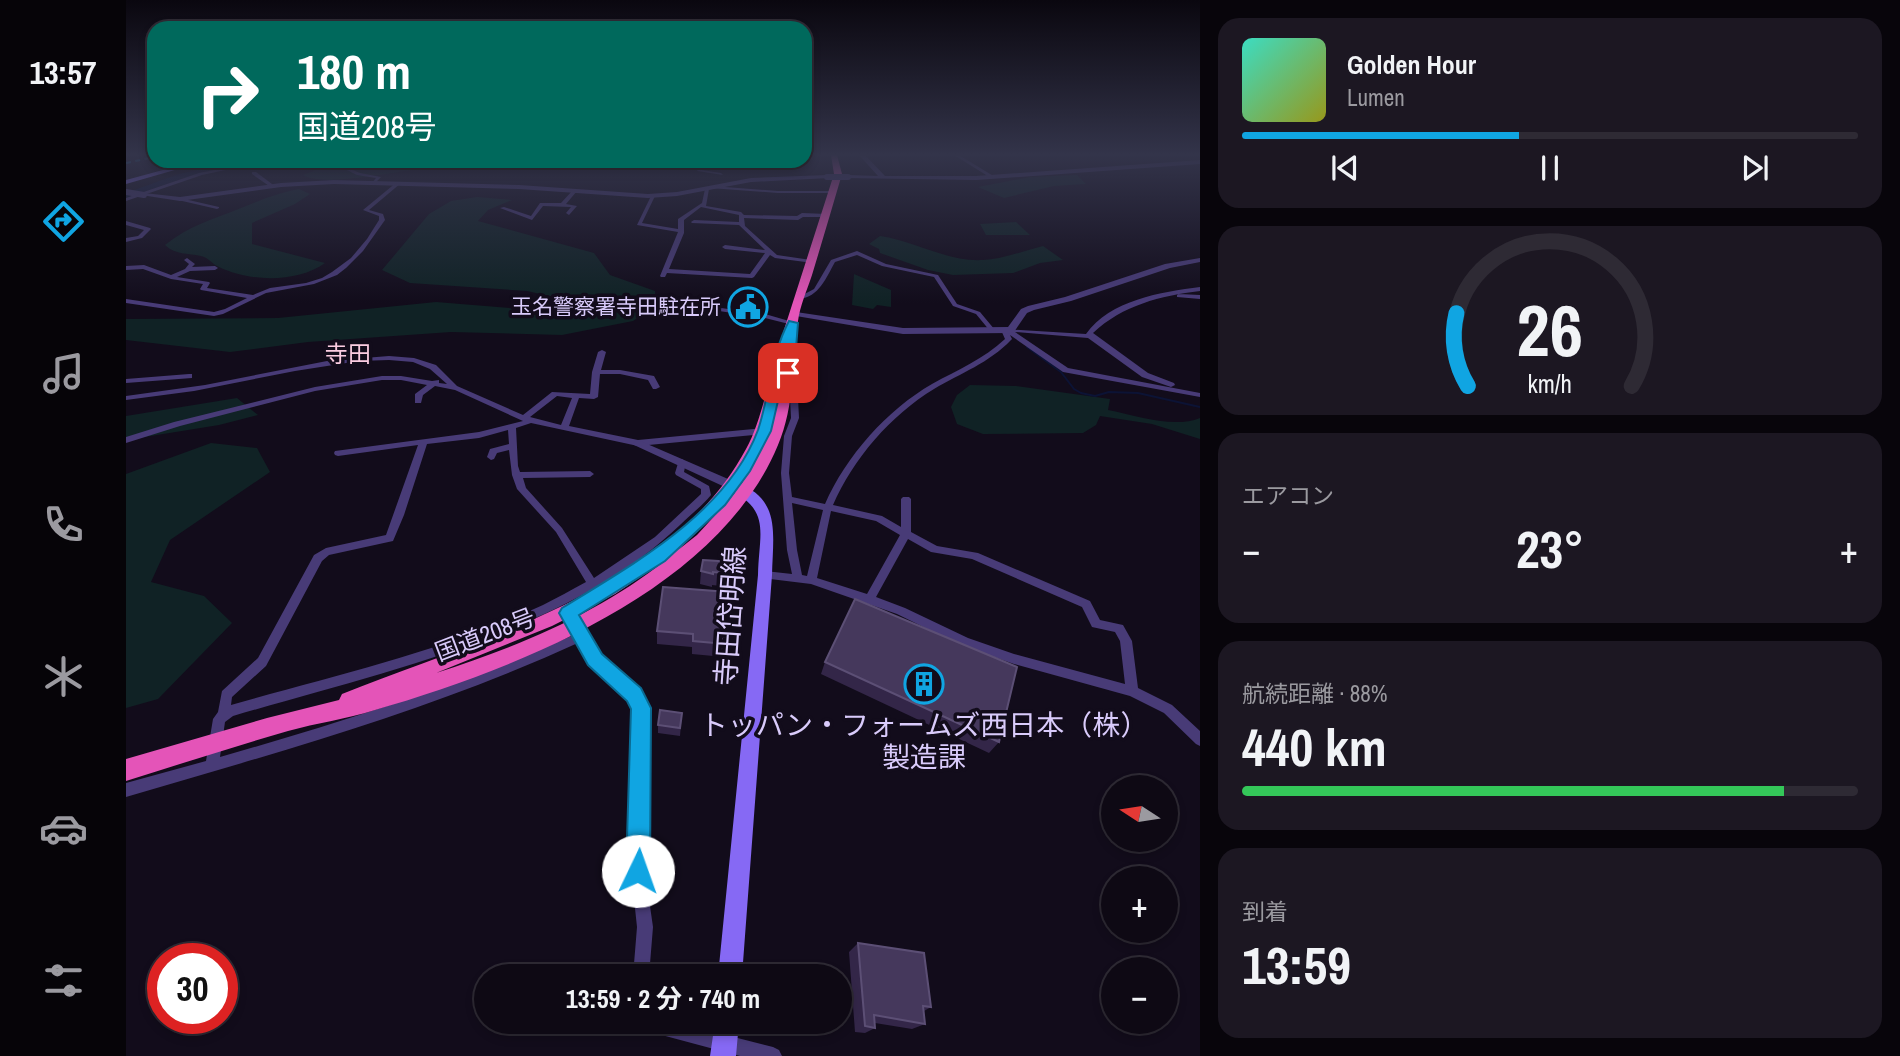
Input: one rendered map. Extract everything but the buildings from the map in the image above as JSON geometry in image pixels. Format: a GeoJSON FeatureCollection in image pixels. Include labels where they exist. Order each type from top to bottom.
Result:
{"type":"FeatureCollection","features":[{"type":"Feature","properties":{"kind":"highway","name":"国道208号"},"geometry":{"type":"LineString","coordinates":[[126,770],[214,754],[315,715],[384,699],[471,671],[546,641],[572,619],[673,565],[721,522],[764,431],[785,344],[828,204]]}},
{"type":"Feature","properties":{"kind":"highway","name":"国道208号"},"geometry":{"type":"LineString","coordinates":[[737,488],[769,450],[788,417],[794,319]]}},
{"type":"Feature","properties":{"kind":"main road","name":"寺田岱明線"},"geometry":{"type":"LineString","coordinates":[[731,964],[765,575],[765,512],[756,500],[737,488]]}},
{"type":"Feature","properties":{"kind":"street"},"geometry":{"type":"LineString","coordinates":[[202,204],[217,208]]}},
{"type":"Feature","properties":{"kind":"street"},"geometry":{"type":"LineString","coordinates":[[126,301],[215,314],[228,312],[264,292],[313,283],[338,273],[353,259],[382,220],[381,215],[365,210],[372,204]]}},
{"type":"Feature","properties":{"kind":"street"},"geometry":{"type":"LineString","coordinates":[[502,208],[532,218],[542,204]]}},
{"type":"Feature","properties":{"kind":"street"},"geometry":{"type":"LineString","coordinates":[[548,204],[575,206],[569,213]]}},
{"type":"Feature","properties":{"kind":"street"},"geometry":{"type":"LineString","coordinates":[[649,204],[639,224],[680,231]]}},
{"type":"Feature","properties":{"kind":"street"},"geometry":{"type":"LineString","coordinates":[[702,204],[704,208],[741,216],[798,219],[802,215],[825,215]]}},
{"type":"Feature","properties":{"kind":"street"},"geometry":{"type":"LineString","coordinates":[[702,204],[681,219],[680,231],[664,274],[739,278],[752,276],[769,252]]}},
{"type":"Feature","properties":{"kind":"street"},"geometry":{"type":"LineString","coordinates":[[741,216],[741,224]]}},
{"type":"Feature","properties":{"kind":"street"},"geometry":{"type":"LineString","coordinates":[[694,222],[741,224],[769,252],[778,257],[811,262]]}},
{"type":"Feature","properties":{"kind":"street"},"geometry":{"type":"LineString","coordinates":[[126,223],[148,229],[140,237],[126,240]]}},
{"type":"Feature","properties":{"kind":"street"},"geometry":{"type":"LineString","coordinates":[[725,247],[769,252]]}},
{"type":"Feature","properties":{"kind":"street"},"geometry":{"type":"LineString","coordinates":[[801,298],[817,290],[833,261],[857,253],[884,265],[937,277],[955,305],[978,313],[992,330]]}},
{"type":"Feature","properties":{"kind":"street"},"geometry":{"type":"LineString","coordinates":[[187,260],[192,264],[187,270]]}},
{"type":"Feature","properties":{"kind":"street"},"geometry":{"type":"LineString","coordinates":[[1007,330],[1024,311],[1031,308],[1168,266],[1200,260]]}},
{"type":"Feature","properties":{"kind":"street"},"geometry":{"type":"LineString","coordinates":[[126,268],[144,267],[171,277],[207,283],[203,289],[255,297]]}},
{"type":"Feature","properties":{"kind":"street"},"geometry":{"type":"LineString","coordinates":[[171,277],[187,270],[215,268]]}},
{"type":"Feature","properties":{"kind":"street"},"geometry":{"type":"LineString","coordinates":[[1090,336],[1089,333],[1098,323],[1128,306],[1161,295],[1200,289]]}},
{"type":"Feature","properties":{"kind":"street"},"geometry":{"type":"LineString","coordinates":[[1161,295],[1200,297]]}},
{"type":"Feature","properties":{"kind":"street"},"geometry":{"type":"LineString","coordinates":[[721,310],[903,331],[1007,330],[1090,336],[1145,375],[1195,394]]}},
{"type":"Feature","properties":{"kind":"street"},"geometry":{"type":"LineString","coordinates":[[1007,330],[1012,337],[1066,370],[1195,394]]}},
{"type":"Feature","properties":{"kind":"street"},"geometry":{"type":"LineString","coordinates":[[811,580],[828,507],[839,482],[897,413],[922,393],[998,351],[1009,339],[1007,330]]}},
{"type":"Feature","properties":{"kind":"street"},"geometry":{"type":"LineString","coordinates":[[338,453],[479,435],[512,427],[528,419],[555,394],[594,397],[596,372],[603,352]]}},
{"type":"Feature","properties":{"kind":"street"},"geometry":{"type":"LineString","coordinates":[[126,398],[333,361],[392,359],[433,367],[453,387]]}},
{"type":"Feature","properties":{"kind":"street"},"geometry":{"type":"LineString","coordinates":[[596,372],[620,372],[651,378],[656,387]]}},
{"type":"Feature","properties":{"kind":"street"},"geometry":{"type":"LineString","coordinates":[[126,379],[188,376],[180,390]]}},
{"type":"Feature","properties":{"kind":"street"},"geometry":{"type":"LineString","coordinates":[[126,440],[177,424],[315,389],[382,378],[436,382],[528,419],[638,443],[737,488]]}},
{"type":"Feature","properties":{"kind":"street"},"geometry":{"type":"LineString","coordinates":[[418,401],[419,394],[436,382]]}},
{"type":"Feature","properties":{"kind":"street"},"geometry":{"type":"LineString","coordinates":[[564,428],[576,396]]}},
{"type":"Feature","properties":{"kind":"street"},"geometry":{"type":"LineString","coordinates":[[530,400],[543,404]]}},
{"type":"Feature","properties":{"kind":"street"},"geometry":{"type":"LineString","coordinates":[[788,417],[787,499],[798,579]]}},
{"type":"Feature","properties":{"kind":"street"},"geometry":{"type":"LineString","coordinates":[[512,427],[516,475],[522,489],[559,530],[592,584]]}},
{"type":"Feature","properties":{"kind":"street"},"geometry":{"type":"LineString","coordinates":[[638,443],[764,431]]}},
{"type":"Feature","properties":{"kind":"street"},"geometry":{"type":"LineString","coordinates":[[214,754],[217,725],[224,714],[226,695],[262,662],[318,558],[326,552],[390,538],[424,442]]}},
{"type":"Feature","properties":{"kind":"street"},"geometry":{"type":"LineString","coordinates":[[491,457],[492,451],[513,446]]}},
{"type":"Feature","properties":{"kind":"street"},"geometry":{"type":"LineString","coordinates":[[126,790],[214,754],[437,696],[520,666],[572,619],[592,584],[616,571],[670,532],[706,495],[706,488],[678,472],[682,462]]}},
{"type":"Feature","properties":{"kind":"street"},"geometry":{"type":"LineString","coordinates":[[516,475],[590,474]]}},
{"type":"Feature","properties":{"kind":"street"},"geometry":{"type":"LineString","coordinates":[[787,499],[879,518],[935,550],[974,556],[1086,604],[1096,624],[1119,628],[1126,641],[1132,691]]}},
{"type":"Feature","properties":{"kind":"street"},"geometry":{"type":"LineString","coordinates":[[869,599],[906,534],[906,499]]}},
{"type":"Feature","properties":{"kind":"street"},"geometry":{"type":"LineString","coordinates":[[765,575],[811,580],[901,611],[964,642],[1014,659],[1132,691],[1168,709],[1200,740]]}},
{"type":"Feature","properties":{"kind":"street"},"geometry":{"type":"LineString","coordinates":[[224,714],[454,645],[572,619]]}},
{"type":"Feature","properties":{"kind":"street"},"geometry":{"type":"LineString","coordinates":[[572,619],[595,659],[634,694],[641,708],[638,871],[645,927],[642,964]]}},
{"type":"Feature","properties":{"kind":"street"},"geometry":{"type":"LineString","coordinates":[[698,1034],[773,1056]]}},
{"type":"Feature","properties":{"kind":"shaded area"},"geometry":{"type":"Polygon","coordinates":[[[251,204],[294,204],[252,223],[252,244],[325,263],[301,274],[259,278],[231,272],[203,257],[177,252],[165,245],[202,224],[251,204]]]}},
{"type":"Feature","properties":{"kind":"shaded area"},"geometry":{"type":"Polygon","coordinates":[[[445,204],[502,204],[488,210],[478,221],[594,253],[610,275],[655,291],[656,305],[633,321],[562,335],[451,332],[308,342],[230,352],[126,340],[126,319],[278,318],[436,302],[569,313],[567,300],[527,291],[410,283],[382,270],[429,214],[445,204]]]}},
{"type":"Feature","properties":{"kind":"shaded area"},"geometry":{"type":"Polygon","coordinates":[[[1016,222],[1030,235],[986,235],[980,224],[1016,222]]]}},
{"type":"Feature","properties":{"kind":"shaded area"},"geometry":{"type":"Polygon","coordinates":[[[880,236],[970,260],[998,258],[1043,246],[1063,260],[1040,263],[1013,273],[953,275],[928,270],[880,253],[879,249],[869,244],[880,236]]]}},
{"type":"Feature","properties":{"kind":"shaded area"},"geometry":{"type":"Polygon","coordinates":[[[854,274],[891,290],[891,307],[877,305],[873,309],[852,305],[854,274]]]}},
{"type":"Feature","properties":{"kind":"shaded area"},"geometry":{"type":"Polygon","coordinates":[[[970,385],[1016,386],[1110,399],[1108,410],[1166,422],[1200,418],[1200,439],[1152,424],[1100,416],[1096,425],[1083,433],[983,434],[957,424],[951,407],[957,395],[970,385]]]}},
{"type":"Feature","properties":{"kind":"shaded area"},"geometry":{"type":"Polygon","coordinates":[[[237,398],[258,415],[219,425],[126,440],[126,416],[237,398]]]}},
{"type":"Feature","properties":{"kind":"shaded area"},"geometry":{"type":"Polygon","coordinates":[[[211,443],[257,448],[270,472],[170,540],[151,582],[204,596],[232,623],[158,699],[126,708],[126,474],[211,443]]]}},
{"type":"Feature","properties":{"kind":"waterway"},"geometry":{"type":"LineString","coordinates":[[1027,347],[1061,372],[1074,389],[1081,393],[1095,396],[1109,392],[1138,393],[1200,407]]}},
{"type":"Feature","properties":{"kind":"place","name":"玉名警察署寺田駐在所"},"geometry":{"type":"Point","coordinates":[748,307]}},
{"type":"Feature","properties":{"kind":"place","name":"トッパン・フォームズ西日本（株） 製造課"},"geometry":{"type":"Point","coordinates":[924,684]}},
{"type":"Feature","properties":{"kind":"district","name":"寺田"},"geometry":{"type":"Point","coordinates":[348,354]}},
{"type":"Feature","properties":{"kind":"route"},"geometry":{"type":"LineString","coordinates":[[638,871],[641,708],[634,694],[595,659],[568,613],[659,556],[719,502],[743,471],[764,431],[785,344],[793,323],[788,373]]}}]}
